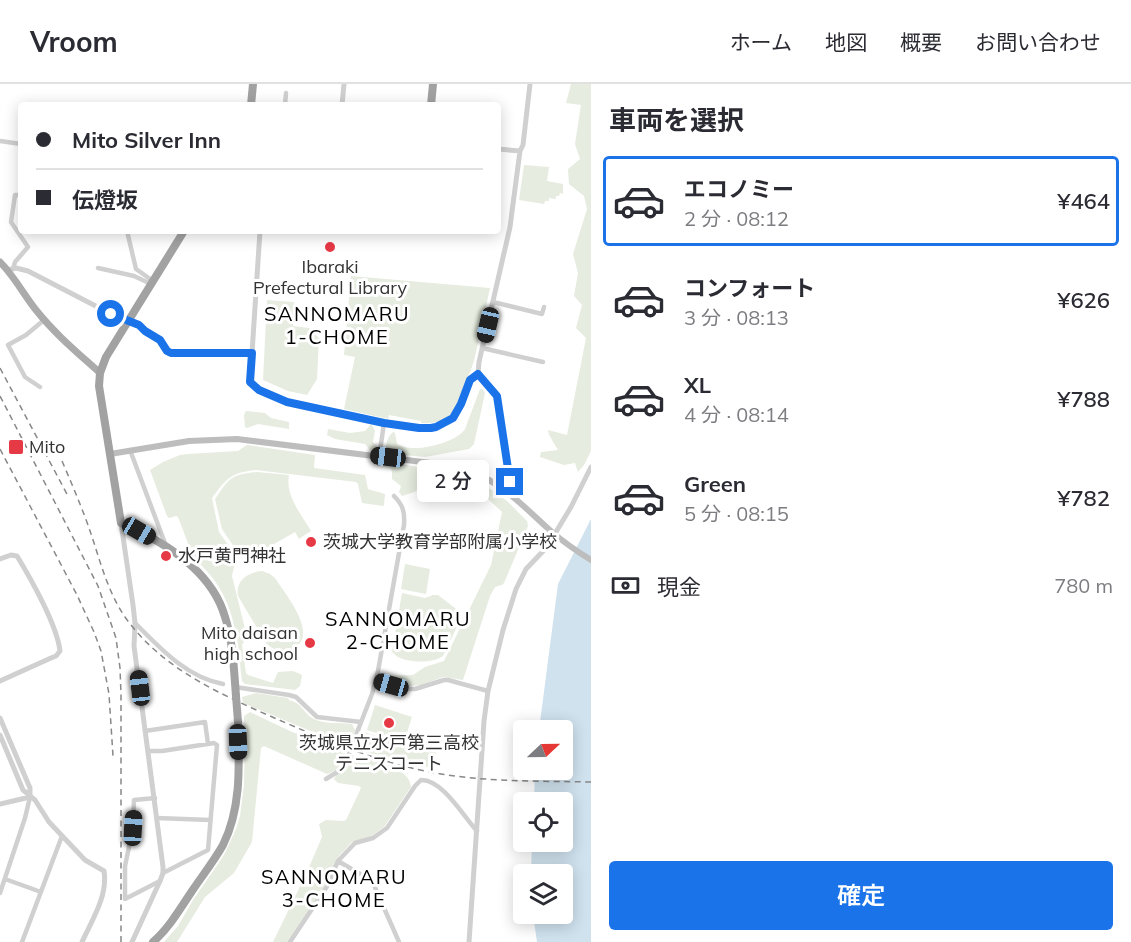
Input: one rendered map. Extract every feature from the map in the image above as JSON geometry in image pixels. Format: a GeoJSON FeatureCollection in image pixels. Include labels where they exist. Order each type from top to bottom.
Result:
{"type":"FeatureCollection","features":[{"type":"Feature","properties":{"kind":"highway"},"geometry":{"type":"LineString","coordinates":[[251,102],[253,84]]}},
{"type":"Feature","properties":{"kind":"highway"},"geometry":{"type":"LineString","coordinates":[[431,102],[433,84]]}},
{"type":"Feature","properties":{"kind":"highway"},"geometry":{"type":"LineString","coordinates":[[153,942],[168,925],[223,844],[237,799],[239,761],[236,696],[228,626],[218,598],[198,571],[183,558],[121,523],[99,386],[100,372],[109,351],[182,234]]}},
{"type":"Feature","properties":{"kind":"main road"},"geometry":{"type":"LineString","coordinates":[[0,262],[10,269],[28,300],[44,320],[100,372]]}},
{"type":"Feature","properties":{"kind":"main road"},"geometry":{"type":"LineString","coordinates":[[110,454],[203,439],[246,440],[455,466],[479,475],[508,491],[555,534],[591,560]]}},
{"type":"Feature","properties":{"kind":"street"},"geometry":{"type":"LineString","coordinates":[[342,102],[344,84]]}},
{"type":"Feature","properties":{"kind":"street"},"geometry":{"type":"LineString","coordinates":[[508,491],[510,475],[497,396],[478,374],[510,227],[530,84]]}},
{"type":"Feature","properties":{"kind":"street"},"geometry":{"type":"LineString","coordinates":[[285,102],[286,93]]}},
{"type":"Feature","properties":{"kind":"street"},"geometry":{"type":"LineString","coordinates":[[0,141],[18,144]]}},
{"type":"Feature","properties":{"kind":"street"},"geometry":{"type":"LineString","coordinates":[[501,149],[520,151]]}},
{"type":"Feature","properties":{"kind":"street"},"geometry":{"type":"LineString","coordinates":[[18,195],[15,195],[11,222],[18,232]]}},
{"type":"Feature","properties":{"kind":"street"},"geometry":{"type":"LineString","coordinates":[[10,269],[28,247],[19,234]]}},
{"type":"Feature","properties":{"kind":"street"},"geometry":{"type":"LineString","coordinates":[[128,234],[136,269],[152,283]]}},
{"type":"Feature","properties":{"kind":"street"},"geometry":{"type":"LineString","coordinates":[[260,234],[250,382],[259,390],[287,402],[384,423],[431,428],[449,421],[456,414],[470,380],[478,374]]}},
{"type":"Feature","properties":{"kind":"street"},"geometry":{"type":"LineString","coordinates":[[98,268],[134,276],[152,283]]}},
{"type":"Feature","properties":{"kind":"street"},"geometry":{"type":"LineString","coordinates":[[10,269],[28,271],[115,316],[139,325],[160,340],[171,353],[252,353]]}},
{"type":"Feature","properties":{"kind":"street"},"geometry":{"type":"LineString","coordinates":[[493,302],[542,314],[544,308]]}},
{"type":"Feature","properties":{"kind":"street"},"geometry":{"type":"LineString","coordinates":[[40,387],[25,377],[9,345],[44,320]]}},
{"type":"Feature","properties":{"kind":"street"},"geometry":{"type":"LineString","coordinates":[[482,348],[543,362]]}},
{"type":"Feature","properties":{"kind":"street"},"geometry":{"type":"LineString","coordinates":[[379,465],[384,423]]}},
{"type":"Feature","properties":{"kind":"street"},"geometry":{"type":"LineString","coordinates":[[130,450],[167,548]]}},
{"type":"Feature","properties":{"kind":"street"},"geometry":{"type":"LineString","coordinates":[[469,942],[482,740],[488,691],[502,630],[521,578],[532,562],[547,547],[591,467]]}},
{"type":"Feature","properties":{"kind":"street"},"geometry":{"type":"LineString","coordinates":[[326,779],[342,769],[345,764],[376,680],[404,525],[404,508],[394,496]]}},
{"type":"Feature","properties":{"kind":"street"},"geometry":{"type":"LineString","coordinates":[[121,523],[135,623],[134,646],[163,873],[132,942]]}},
{"type":"Feature","properties":{"kind":"street"},"geometry":{"type":"LineString","coordinates":[[0,560],[14,554],[17,556],[44,608],[60,651],[56,656],[0,681]]}},
{"type":"Feature","properties":{"kind":"street"},"geometry":{"type":"LineString","coordinates":[[135,623],[177,663],[202,678],[223,684]]}},
{"type":"Feature","properties":{"kind":"street"},"geometry":{"type":"LineString","coordinates":[[376,680],[406,689],[415,689],[444,680],[488,691]]}},
{"type":"Feature","properties":{"kind":"street"},"geometry":{"type":"LineString","coordinates":[[235,687],[296,697],[317,717],[361,722]]}},
{"type":"Feature","properties":{"kind":"street"},"geometry":{"type":"LineString","coordinates":[[0,718],[30,788],[25,818],[0,893]]}},
{"type":"Feature","properties":{"kind":"street"},"geometry":{"type":"LineString","coordinates":[[146,731],[205,722],[208,744]]}},
{"type":"Feature","properties":{"kind":"street"},"geometry":{"type":"LineString","coordinates":[[0,735],[23,790],[35,800],[49,822],[85,860],[101,868],[105,874],[101,902],[82,942]]}},
{"type":"Feature","properties":{"kind":"street"},"geometry":{"type":"LineString","coordinates":[[148,751],[214,743],[217,745],[208,850],[163,873]]}},
{"type":"Feature","properties":{"kind":"street"},"geometry":{"type":"LineString","coordinates":[[290,942],[328,885],[338,861],[355,843],[373,838],[387,828],[415,786],[424,780],[433,783],[444,792],[477,831]]}},
{"type":"Feature","properties":{"kind":"street"},"geometry":{"type":"LineString","coordinates":[[0,804],[30,797]]}},
{"type":"Feature","properties":{"kind":"street"},"geometry":{"type":"LineString","coordinates":[[154,798],[134,800],[133,828],[125,866],[125,899],[160,881]]}},
{"type":"Feature","properties":{"kind":"street"},"geometry":{"type":"LineString","coordinates":[[157,818],[210,820]]}},
{"type":"Feature","properties":{"kind":"street"},"geometry":{"type":"LineString","coordinates":[[22,942],[62,836]]}},
{"type":"Feature","properties":{"kind":"street"},"geometry":{"type":"LineString","coordinates":[[338,861],[369,879],[399,942]]}},
{"type":"Feature","properties":{"kind":"street"},"geometry":{"type":"LineString","coordinates":[[5,879],[41,892]]}},
{"type":"Feature","properties":{"kind":"shaded area"},"geometry":{"type":"Polygon","coordinates":[[[571,84],[591,84],[591,451],[578,472],[575,463],[564,465],[540,457],[541,452],[558,450],[548,430],[567,435],[586,338],[576,328],[582,305],[574,296],[578,273],[573,254],[587,209],[584,196],[569,184],[568,169],[580,159],[575,144],[581,105],[566,103],[571,84]]]}},
{"type":"Feature","properties":{"kind":"shaded area"},"geometry":{"type":"Polygon","coordinates":[[[524,165],[549,167],[547,181],[563,184],[563,194],[560,193],[556,199],[549,198],[549,201],[545,201],[544,204],[519,200],[524,165]]]}},
{"type":"Feature","properties":{"kind":"shaded area"},"geometry":{"type":"Polygon","coordinates":[[[351,276],[490,288],[474,361],[457,407],[446,418],[432,423],[421,423],[421,421],[389,415],[388,419],[344,409],[355,357],[344,355],[351,276]]]}},
{"type":"Feature","properties":{"kind":"shaded area"},"geometry":{"type":"Polygon","coordinates":[[[267,300],[294,302],[293,326],[309,328],[319,338],[317,379],[307,395],[288,391],[263,380],[267,300]]]}},
{"type":"Feature","properties":{"kind":"shaded area"},"geometry":{"type":"Polygon","coordinates":[[[480,389],[483,389],[485,393],[474,444],[469,449],[425,457],[385,453],[386,444],[393,432],[397,444],[412,448],[433,446],[460,434],[465,429],[480,389]]]}},
{"type":"Feature","properties":{"kind":"shaded area"},"geometry":{"type":"Polygon","coordinates":[[[246,411],[265,413],[271,418],[289,422],[289,429],[258,424],[247,428],[244,415],[246,411]]]}},
{"type":"Feature","properties":{"kind":"shaded area"},"geometry":{"type":"Polygon","coordinates":[[[371,424],[375,431],[373,442],[377,446],[376,451],[370,450],[365,444],[335,439],[327,435],[328,429],[350,433],[365,431],[371,424]]]}},
{"type":"Feature","properties":{"kind":"shaded area"},"geometry":{"type":"Polygon","coordinates":[[[247,445],[315,455],[314,468],[365,475],[368,489],[385,494],[383,506],[362,503],[356,482],[256,470],[240,473],[230,478],[212,498],[219,532],[236,557],[232,576],[247,637],[242,645],[246,673],[273,683],[278,672],[293,671],[302,675],[300,686],[295,690],[245,684],[242,681],[238,644],[228,605],[210,574],[190,555],[191,551],[178,517],[169,518],[167,516],[150,470],[180,455],[238,451],[247,445]]]}},
{"type":"Feature","properties":{"kind":"shaded area"},"geometry":{"type":"Polygon","coordinates":[[[382,462],[446,472],[449,470],[473,478],[507,501],[527,521],[528,526],[504,583],[495,587],[490,596],[463,680],[443,677],[421,685],[410,686],[385,680],[384,676],[413,675],[425,667],[444,661],[491,565],[502,512],[485,496],[432,486],[402,496],[399,492],[401,486],[392,479],[390,468],[383,467],[382,462]]]}},
{"type":"Feature","properties":{"kind":"shaded area"},"geometry":{"type":"Polygon","coordinates":[[[257,472],[289,475],[289,490],[311,531],[299,539],[295,532],[253,556],[238,553],[222,529],[215,499],[224,486],[236,476],[257,472]]]}},
{"type":"Feature","properties":{"kind":"shaded area"},"geometry":{"type":"Polygon","coordinates":[[[405,564],[430,569],[426,594],[401,589],[405,564]]]}},
{"type":"Feature","properties":{"kind":"shaded area"},"geometry":{"type":"Polygon","coordinates":[[[262,571],[275,578],[303,627],[303,637],[298,645],[288,650],[282,651],[266,643],[238,596],[239,586],[244,578],[262,571]]]}},
{"type":"Feature","properties":{"kind":"shaded area"},"geometry":{"type":"Polygon","coordinates":[[[402,593],[425,598],[438,595],[460,612],[461,618],[443,656],[434,660],[416,661],[405,660],[392,652],[402,593]]]}},
{"type":"Feature","properties":{"kind":"shaded area"},"geometry":{"type":"Polygon","coordinates":[[[256,693],[288,698],[300,705],[309,716],[316,720],[352,724],[355,730],[349,747],[243,703],[242,697],[256,693]]]}},
{"type":"Feature","properties":{"kind":"shaded area","name":"茨城県立水戸第三高校 テニスコート"},"geometry":{"type":"Polygon","coordinates":[[[375,705],[412,717],[404,742],[367,730],[375,705]]]}},
{"type":"Feature","properties":{"kind":"shaded area"},"geometry":{"type":"Polygon","coordinates":[[[250,712],[345,753],[342,764],[327,774],[264,746],[261,748],[252,842],[234,873],[205,897],[177,942],[164,942],[178,926],[218,864],[236,829],[244,785],[244,716],[250,712]]]}},
{"type":"Feature","properties":{"kind":"shaded area"},"geometry":{"type":"Polygon","coordinates":[[[364,732],[417,749],[436,741],[434,763],[428,767],[353,749],[358,735],[364,732]]]}},
{"type":"Feature","properties":{"kind":"shaded area"},"geometry":{"type":"Polygon","coordinates":[[[351,755],[396,769],[409,780],[411,787],[384,827],[365,839],[352,842],[338,857],[328,881],[288,942],[273,942],[322,837],[319,824],[326,820],[346,820],[361,788],[338,783],[334,779],[345,769],[351,755]]]}},
{"type":"Feature","properties":{"kind":"water"},"geometry":{"type":"Polygon","coordinates":[[[591,519],[591,942],[537,942],[534,924],[573,924],[573,864],[531,864],[532,852],[573,852],[573,792],[534,792],[535,780],[573,780],[573,720],[540,720],[558,584],[591,519]]]}},
{"type":"Feature","properties":{"kind":"railway"},"geometry":{"type":"LineString","coordinates":[[0,368],[68,496]]}},
{"type":"Feature","properties":{"kind":"railway"},"geometry":{"type":"LineString","coordinates":[[0,396],[98,586],[116,638],[121,694],[121,942]]}},
{"type":"Feature","properties":{"kind":"railway"},"geometry":{"type":"LineString","coordinates":[[0,449],[77,595],[101,651],[109,694],[113,756]]}},
{"type":"Feature","properties":{"kind":"railway"},"geometry":{"type":"LineString","coordinates":[[62,461],[118,606],[141,636],[158,653],[198,681],[219,693],[305,731],[401,765],[441,774],[478,778],[591,782]]}},
{"type":"Feature","properties":{"kind":"place","name":"Ibaraki Prefectural Library"},"geometry":{"type":"Point","coordinates":[330,247]}},
{"type":"Feature","properties":{"kind":"place","name":"Mito"},"geometry":{"type":"Point","coordinates":[16,447]}},
{"type":"Feature","properties":{"kind":"place","name":"茨城大学教育学部附属小学校"},"geometry":{"type":"Point","coordinates":[311,542]}},
{"type":"Feature","properties":{"kind":"place","name":"水戸黄門神社"},"geometry":{"type":"Point","coordinates":[166,556]}},
{"type":"Feature","properties":{"kind":"place","name":"Mito daisan high school"},"geometry":{"type":"Point","coordinates":[310,643]}},
{"type":"Feature","properties":{"kind":"place","name":"茨城県立水戸第三高校 テニスコート"},"geometry":{"type":"Point","coordinates":[389,723]}},
{"type":"Feature","properties":{"kind":"district","name":"SANNOMARU 1-CHOME"},"geometry":{"type":"Point","coordinates":[337,326]}},
{"type":"Feature","properties":{"kind":"district","name":"SANNOMARU 2-CHOME"},"geometry":{"type":"Point","coordinates":[398,630]}},
{"type":"Feature","properties":{"kind":"district","name":"SANNOMARU 3-CHOME"},"geometry":{"type":"Point","coordinates":[334,888]}},
{"type":"Feature","properties":{"kind":"route"},"geometry":{"type":"LineString","coordinates":[[111,314],[139,325],[160,340],[171,353],[252,353],[250,382],[259,390],[287,402],[384,423],[431,428],[449,421],[456,414],[470,380],[478,374],[497,396],[510,482]]}}]}
